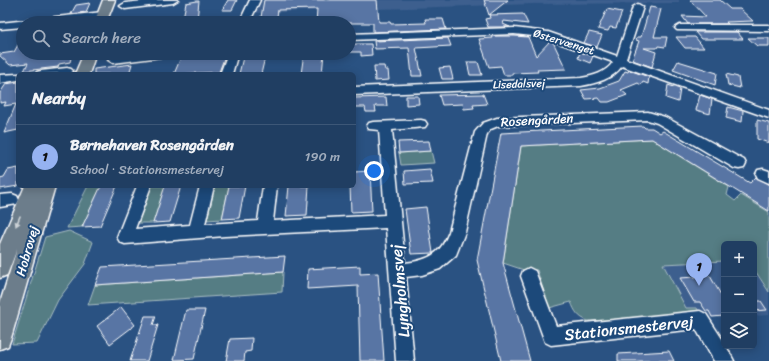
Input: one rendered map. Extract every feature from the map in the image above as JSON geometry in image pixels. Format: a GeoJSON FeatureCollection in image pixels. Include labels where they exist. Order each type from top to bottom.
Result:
{"type":"FeatureCollection","features":[{"type":"Feature","properties":{"kind":"main road"},"geometry":{"type":"LineString","coordinates":[[103,16],[109,0]]}},
{"type":"Feature","properties":{"kind":"main road"},"geometry":{"type":"LineString","coordinates":[[83,72],[87,60]]}},
{"type":"Feature","properties":{"kind":"main road","name":"Hobrovej"},"geometry":{"type":"LineString","coordinates":[[0,269],[33,188]]}},
{"type":"Feature","properties":{"kind":"main road","name":"Hobrovej"},"geometry":{"type":"LineString","coordinates":[[0,338],[45,188]]}},
{"type":"Feature","properties":{"kind":"street"},"geometry":{"type":"LineString","coordinates":[[125,6],[173,0]]}},
{"type":"Feature","properties":{"kind":"street"},"geometry":{"type":"LineString","coordinates":[[247,16],[255,0]]}},
{"type":"Feature","properties":{"kind":"street","name":"Lisedalsvej"},"geometry":{"type":"LineString","coordinates":[[356,91],[581,82],[595,79],[606,75],[620,60],[638,7]]}},
{"type":"Feature","properties":{"kind":"street"},"geometry":{"type":"LineString","coordinates":[[0,26],[16,25]]}},
{"type":"Feature","properties":{"kind":"street"},"geometry":{"type":"LineString","coordinates":[[685,30],[769,28]]}},
{"type":"Feature","properties":{"kind":"street","name":"Østervænget"},"geometry":{"type":"LineString","coordinates":[[356,37],[529,31],[555,37],[769,114]]}},
{"type":"Feature","properties":{"kind":"street"},"geometry":{"type":"LineString","coordinates":[[227,72],[230,60]]}},
{"type":"Feature","properties":{"kind":"street"},"geometry":{"type":"LineString","coordinates":[[58,72],[67,71]]}},
{"type":"Feature","properties":{"kind":"street"},"geometry":{"type":"LineString","coordinates":[[0,79],[16,77]]}},
{"type":"Feature","properties":{"kind":"street","name":"Rosengården"},"geometry":{"type":"LineString","coordinates":[[398,271],[422,268],[434,264],[450,250],[457,232],[481,132],[487,126],[497,122],[648,116],[661,120],[739,164]]}},
{"type":"Feature","properties":{"kind":"street","name":"Lyngholmsvej"},"geometry":{"type":"LineString","coordinates":[[405,361],[394,221],[379,126],[421,124]]}},
{"type":"Feature","properties":{"kind":"street"},"geometry":{"type":"LineString","coordinates":[[143,188],[125,237],[196,231],[394,221]]}},
{"type":"Feature","properties":{"kind":"street"},"geometry":{"type":"LineString","coordinates":[[196,231],[207,188]]}},
{"type":"Feature","properties":{"kind":"street"},"geometry":{"type":"LineString","coordinates":[[265,228],[270,188]]}},
{"type":"Feature","properties":{"kind":"street","name":"Stationsmestervej"},"geometry":{"type":"LineString","coordinates":[[529,276],[551,336],[700,320],[725,361]]}},
{"type":"Feature","properties":{"kind":"shaded area"},"geometry":{"type":"Polygon","coordinates":[[[261,0],[679,0],[679,3],[532,4],[255,13],[261,0]]]}},
{"type":"Feature","properties":{"kind":"shaded area"},"geometry":{"type":"Polygon","coordinates":[[[721,261],[721,317],[703,319],[697,308],[686,308],[663,264],[721,261]]]}},
{"type":"Feature","properties":{"kind":"shaded area"},"geometry":{"type":"Polygon","coordinates":[[[757,274],[769,292],[769,315],[757,316],[757,274]]]}},
{"type":"Feature","properties":{"kind":"green space"},"geometry":{"type":"Polygon","coordinates":[[[652,139],[729,187],[727,195],[735,201],[741,195],[769,212],[769,292],[757,274],[757,241],[721,241],[721,261],[663,264],[686,308],[697,308],[701,315],[588,321],[577,314],[571,302],[549,308],[537,270],[524,270],[503,263],[521,146],[652,139]]]}},
{"type":"Feature","properties":{"kind":"green space"},"geometry":{"type":"Polygon","coordinates":[[[431,151],[434,163],[401,165],[399,153],[431,151]]]}},
{"type":"Feature","properties":{"kind":"green space"},"geometry":{"type":"Polygon","coordinates":[[[87,188],[100,188],[82,227],[67,228],[87,188]]]}},
{"type":"Feature","properties":{"kind":"green space"},"geometry":{"type":"Polygon","coordinates":[[[151,188],[164,188],[153,223],[138,223],[151,188]]]}},
{"type":"Feature","properties":{"kind":"green space"},"geometry":{"type":"Polygon","coordinates":[[[215,188],[229,188],[222,219],[207,220],[215,188]]]}},
{"type":"Feature","properties":{"kind":"green space"},"geometry":{"type":"Polygon","coordinates":[[[69,231],[93,242],[85,264],[58,300],[37,343],[12,344],[45,237],[69,231]]]}},
{"type":"Feature","properties":{"kind":"green space"},"geometry":{"type":"Polygon","coordinates":[[[283,272],[282,292],[88,305],[95,285],[283,272]]]}},
{"type":"Feature","properties":{"kind":"building"},"geometry":{"type":"Polygon","coordinates":[[[228,0],[237,0],[232,10],[222,10],[228,0]]]}},
{"type":"Feature","properties":{"kind":"building"},"geometry":{"type":"Polygon","coordinates":[[[264,0],[377,0],[379,22],[390,22],[391,24],[426,23],[425,19],[443,19],[446,29],[373,32],[373,23],[356,23],[356,16],[316,16],[317,9],[278,10],[277,16],[261,16],[264,0]]]}},
{"type":"Feature","properties":{"kind":"building"},"geometry":{"type":"Polygon","coordinates":[[[484,0],[508,0],[489,15],[484,0]]]}},
{"type":"Feature","properties":{"kind":"building"},"geometry":{"type":"Polygon","coordinates":[[[690,0],[720,0],[730,9],[740,9],[753,21],[726,22],[728,24],[688,24],[682,16],[706,17],[690,0]]]}},
{"type":"Feature","properties":{"kind":"building"},"geometry":{"type":"Polygon","coordinates":[[[199,1],[197,16],[183,16],[186,3],[199,1]]]}},
{"type":"Feature","properties":{"kind":"building"},"geometry":{"type":"Polygon","coordinates":[[[90,3],[86,12],[71,14],[76,5],[90,3]]]}},
{"type":"Feature","properties":{"kind":"building"},"geometry":{"type":"Polygon","coordinates":[[[650,7],[661,9],[654,37],[667,37],[665,47],[658,46],[657,48],[644,48],[656,52],[652,67],[632,60],[639,41],[636,40],[637,37],[641,37],[650,7]]]}},
{"type":"Feature","properties":{"kind":"building"},"geometry":{"type":"Polygon","coordinates":[[[607,9],[622,12],[616,28],[610,27],[608,31],[598,29],[607,9]]]}},
{"type":"Feature","properties":{"kind":"building"},"geometry":{"type":"Polygon","coordinates":[[[523,14],[528,24],[504,21],[503,24],[510,27],[488,27],[485,19],[490,18],[489,15],[523,14]]]}},
{"type":"Feature","properties":{"kind":"building"},"geometry":{"type":"Polygon","coordinates":[[[589,32],[602,35],[597,47],[584,43],[589,32]]]}},
{"type":"Feature","properties":{"kind":"building"},"geometry":{"type":"Polygon","coordinates":[[[695,32],[737,32],[743,39],[701,39],[695,32]]]}},
{"type":"Feature","properties":{"kind":"building"},"geometry":{"type":"Polygon","coordinates":[[[492,36],[528,37],[536,56],[550,41],[553,42],[566,69],[537,70],[538,72],[512,73],[512,75],[504,75],[501,66],[489,67],[479,39],[493,38],[492,36]]]}},
{"type":"Feature","properties":{"kind":"building"},"geometry":{"type":"Polygon","coordinates":[[[676,37],[695,37],[704,48],[685,48],[676,37]]]}},
{"type":"Feature","properties":{"kind":"building"},"geometry":{"type":"Polygon","coordinates":[[[448,38],[451,46],[416,48],[422,76],[412,76],[409,48],[375,49],[374,41],[448,38]]]}},
{"type":"Feature","properties":{"kind":"building"},"geometry":{"type":"Polygon","coordinates":[[[748,38],[769,38],[769,46],[757,46],[748,38]]]}},
{"type":"Feature","properties":{"kind":"building"},"geometry":{"type":"Polygon","coordinates":[[[356,44],[371,44],[372,55],[361,56],[361,52],[356,52],[356,44]]]}},
{"type":"Feature","properties":{"kind":"building"},"geometry":{"type":"Polygon","coordinates":[[[16,48],[16,60],[70,60],[70,62],[59,64],[58,67],[24,71],[28,63],[10,65],[0,56],[0,54],[14,52],[16,48]]]}},
{"type":"Feature","properties":{"kind":"building"},"geometry":{"type":"Polygon","coordinates":[[[580,52],[593,56],[590,63],[578,58],[580,52]]]}},
{"type":"Feature","properties":{"kind":"building"},"geometry":{"type":"Polygon","coordinates":[[[180,60],[223,60],[219,72],[175,72],[180,60]]]}},
{"type":"Feature","properties":{"kind":"building"},"geometry":{"type":"Polygon","coordinates":[[[242,60],[264,60],[261,72],[239,72],[242,60]]]}},
{"type":"Feature","properties":{"kind":"building"},"geometry":{"type":"Polygon","coordinates":[[[303,60],[323,60],[322,72],[301,72],[303,60]]]}},
{"type":"Feature","properties":{"kind":"building"},"geometry":{"type":"Polygon","coordinates":[[[678,61],[717,73],[715,85],[673,70],[678,61]]]}},
{"type":"Feature","properties":{"kind":"building"},"geometry":{"type":"Polygon","coordinates":[[[467,62],[478,62],[482,75],[470,75],[467,62]]]}},
{"type":"Feature","properties":{"kind":"building"},"geometry":{"type":"Polygon","coordinates":[[[132,64],[130,72],[94,72],[94,69],[132,64]]]}},
{"type":"Feature","properties":{"kind":"building"},"geometry":{"type":"Polygon","coordinates":[[[374,66],[384,66],[385,70],[388,70],[389,80],[375,81],[374,66]]]}},
{"type":"Feature","properties":{"kind":"building"},"geometry":{"type":"Polygon","coordinates":[[[450,67],[453,79],[442,79],[439,68],[450,67]]]}},
{"type":"Feature","properties":{"kind":"building"},"geometry":{"type":"Polygon","coordinates":[[[629,70],[649,77],[648,84],[643,82],[641,85],[638,83],[621,90],[627,95],[609,102],[602,102],[599,98],[586,99],[581,90],[600,88],[619,81],[625,71],[628,72],[629,70]]]}},
{"type":"Feature","properties":{"kind":"building"},"geometry":{"type":"Polygon","coordinates":[[[726,74],[738,77],[740,88],[728,85],[726,74]]]}},
{"type":"Feature","properties":{"kind":"building"},"geometry":{"type":"Polygon","coordinates":[[[16,82],[16,104],[4,106],[6,102],[0,103],[0,93],[6,84],[16,82]]]}},
{"type":"Feature","properties":{"kind":"building"},"geometry":{"type":"Polygon","coordinates":[[[668,85],[680,89],[678,102],[666,98],[668,85]]]}},
{"type":"Feature","properties":{"kind":"building"},"geometry":{"type":"Polygon","coordinates":[[[483,94],[487,104],[473,105],[474,108],[464,109],[463,104],[442,105],[439,95],[483,94]]]}},
{"type":"Feature","properties":{"kind":"building"},"geometry":{"type":"Polygon","coordinates":[[[700,95],[712,99],[710,114],[696,110],[700,95]]]}},
{"type":"Feature","properties":{"kind":"building"},"geometry":{"type":"Polygon","coordinates":[[[406,96],[418,96],[419,104],[406,105],[406,96]]]}},
{"type":"Feature","properties":{"kind":"building"},"geometry":{"type":"Polygon","coordinates":[[[386,97],[387,106],[375,106],[376,112],[366,112],[365,107],[356,107],[356,98],[386,97]]]}},
{"type":"Feature","properties":{"kind":"building"},"geometry":{"type":"Polygon","coordinates":[[[16,104],[16,130],[4,133],[16,104]]]}},
{"type":"Feature","properties":{"kind":"building"},"geometry":{"type":"Polygon","coordinates":[[[728,107],[743,111],[742,122],[726,118],[728,107]]]}},
{"type":"Feature","properties":{"kind":"building"},"geometry":{"type":"Polygon","coordinates":[[[757,120],[769,123],[769,143],[757,139],[757,120]]]}},
{"type":"Feature","properties":{"kind":"building"},"geometry":{"type":"Polygon","coordinates":[[[643,126],[645,128],[652,128],[660,133],[663,131],[750,183],[756,177],[769,184],[769,211],[652,139],[521,146],[503,263],[530,361],[501,361],[477,260],[501,133],[643,126]]]}},
{"type":"Feature","properties":{"kind":"building"},"geometry":{"type":"Polygon","coordinates":[[[429,141],[431,151],[399,153],[398,142],[429,141]]]}},
{"type":"Feature","properties":{"kind":"building"},"geometry":{"type":"Polygon","coordinates":[[[16,168],[16,186],[0,189],[0,178],[4,177],[8,170],[16,168]]]}},
{"type":"Feature","properties":{"kind":"building"},"geometry":{"type":"Polygon","coordinates":[[[430,169],[433,183],[405,184],[404,171],[430,169]]]}},
{"type":"Feature","properties":{"kind":"building"},"geometry":{"type":"Polygon","coordinates":[[[370,171],[372,211],[351,212],[350,188],[356,188],[356,172],[370,171]]]}},
{"type":"Feature","properties":{"kind":"building"},"geometry":{"type":"Polygon","coordinates":[[[100,188],[116,188],[100,226],[82,227],[100,188]]]}},
{"type":"Feature","properties":{"kind":"building"},"geometry":{"type":"Polygon","coordinates":[[[164,188],[180,188],[170,222],[153,223],[164,188]]]}},
{"type":"Feature","properties":{"kind":"building"},"geometry":{"type":"Polygon","coordinates":[[[229,188],[245,188],[239,218],[222,219],[229,188]]]}},
{"type":"Feature","properties":{"kind":"building"},"geometry":{"type":"Polygon","coordinates":[[[289,188],[309,188],[307,215],[286,216],[289,188]]]}},
{"type":"Feature","properties":{"kind":"building"},"geometry":{"type":"Polygon","coordinates":[[[426,207],[433,253],[411,254],[405,209],[426,207]]]}},
{"type":"Feature","properties":{"kind":"building"},"geometry":{"type":"Polygon","coordinates":[[[285,256],[283,272],[95,285],[102,267],[285,256]]]}},
{"type":"Feature","properties":{"kind":"building"},"geometry":{"type":"Polygon","coordinates":[[[360,266],[360,274],[378,273],[384,361],[360,361],[358,286],[307,289],[308,269],[360,266]]]}},
{"type":"Feature","properties":{"kind":"building"},"geometry":{"type":"Polygon","coordinates":[[[710,276],[721,295],[721,316],[712,317],[709,311],[706,311],[700,302],[694,302],[680,278],[710,276]]]}},
{"type":"Feature","properties":{"kind":"building"},"geometry":{"type":"Polygon","coordinates":[[[757,301],[761,301],[767,310],[757,311],[757,301]]]}},
{"type":"Feature","properties":{"kind":"building"},"geometry":{"type":"Polygon","coordinates":[[[121,307],[135,325],[110,344],[97,326],[121,307]]]}},
{"type":"Feature","properties":{"kind":"building"},"geometry":{"type":"Polygon","coordinates":[[[186,310],[205,310],[194,359],[174,360],[186,310]]]}},
{"type":"Feature","properties":{"kind":"building"},"geometry":{"type":"Polygon","coordinates":[[[145,316],[156,316],[153,325],[158,325],[147,361],[130,361],[145,316]]]}},
{"type":"Feature","properties":{"kind":"building"},"geometry":{"type":"Polygon","coordinates":[[[252,338],[251,351],[245,352],[244,361],[226,361],[230,339],[252,338]]]}},
{"type":"Feature","properties":{"kind":"building"},"geometry":{"type":"Polygon","coordinates":[[[669,351],[674,361],[618,361],[618,354],[669,351]]]}},
{"type":"Feature","properties":{"kind":"place","name":"Børnehaven Rosengården"},"geometry":{"type":"Point","coordinates":[699,286]}}]}
